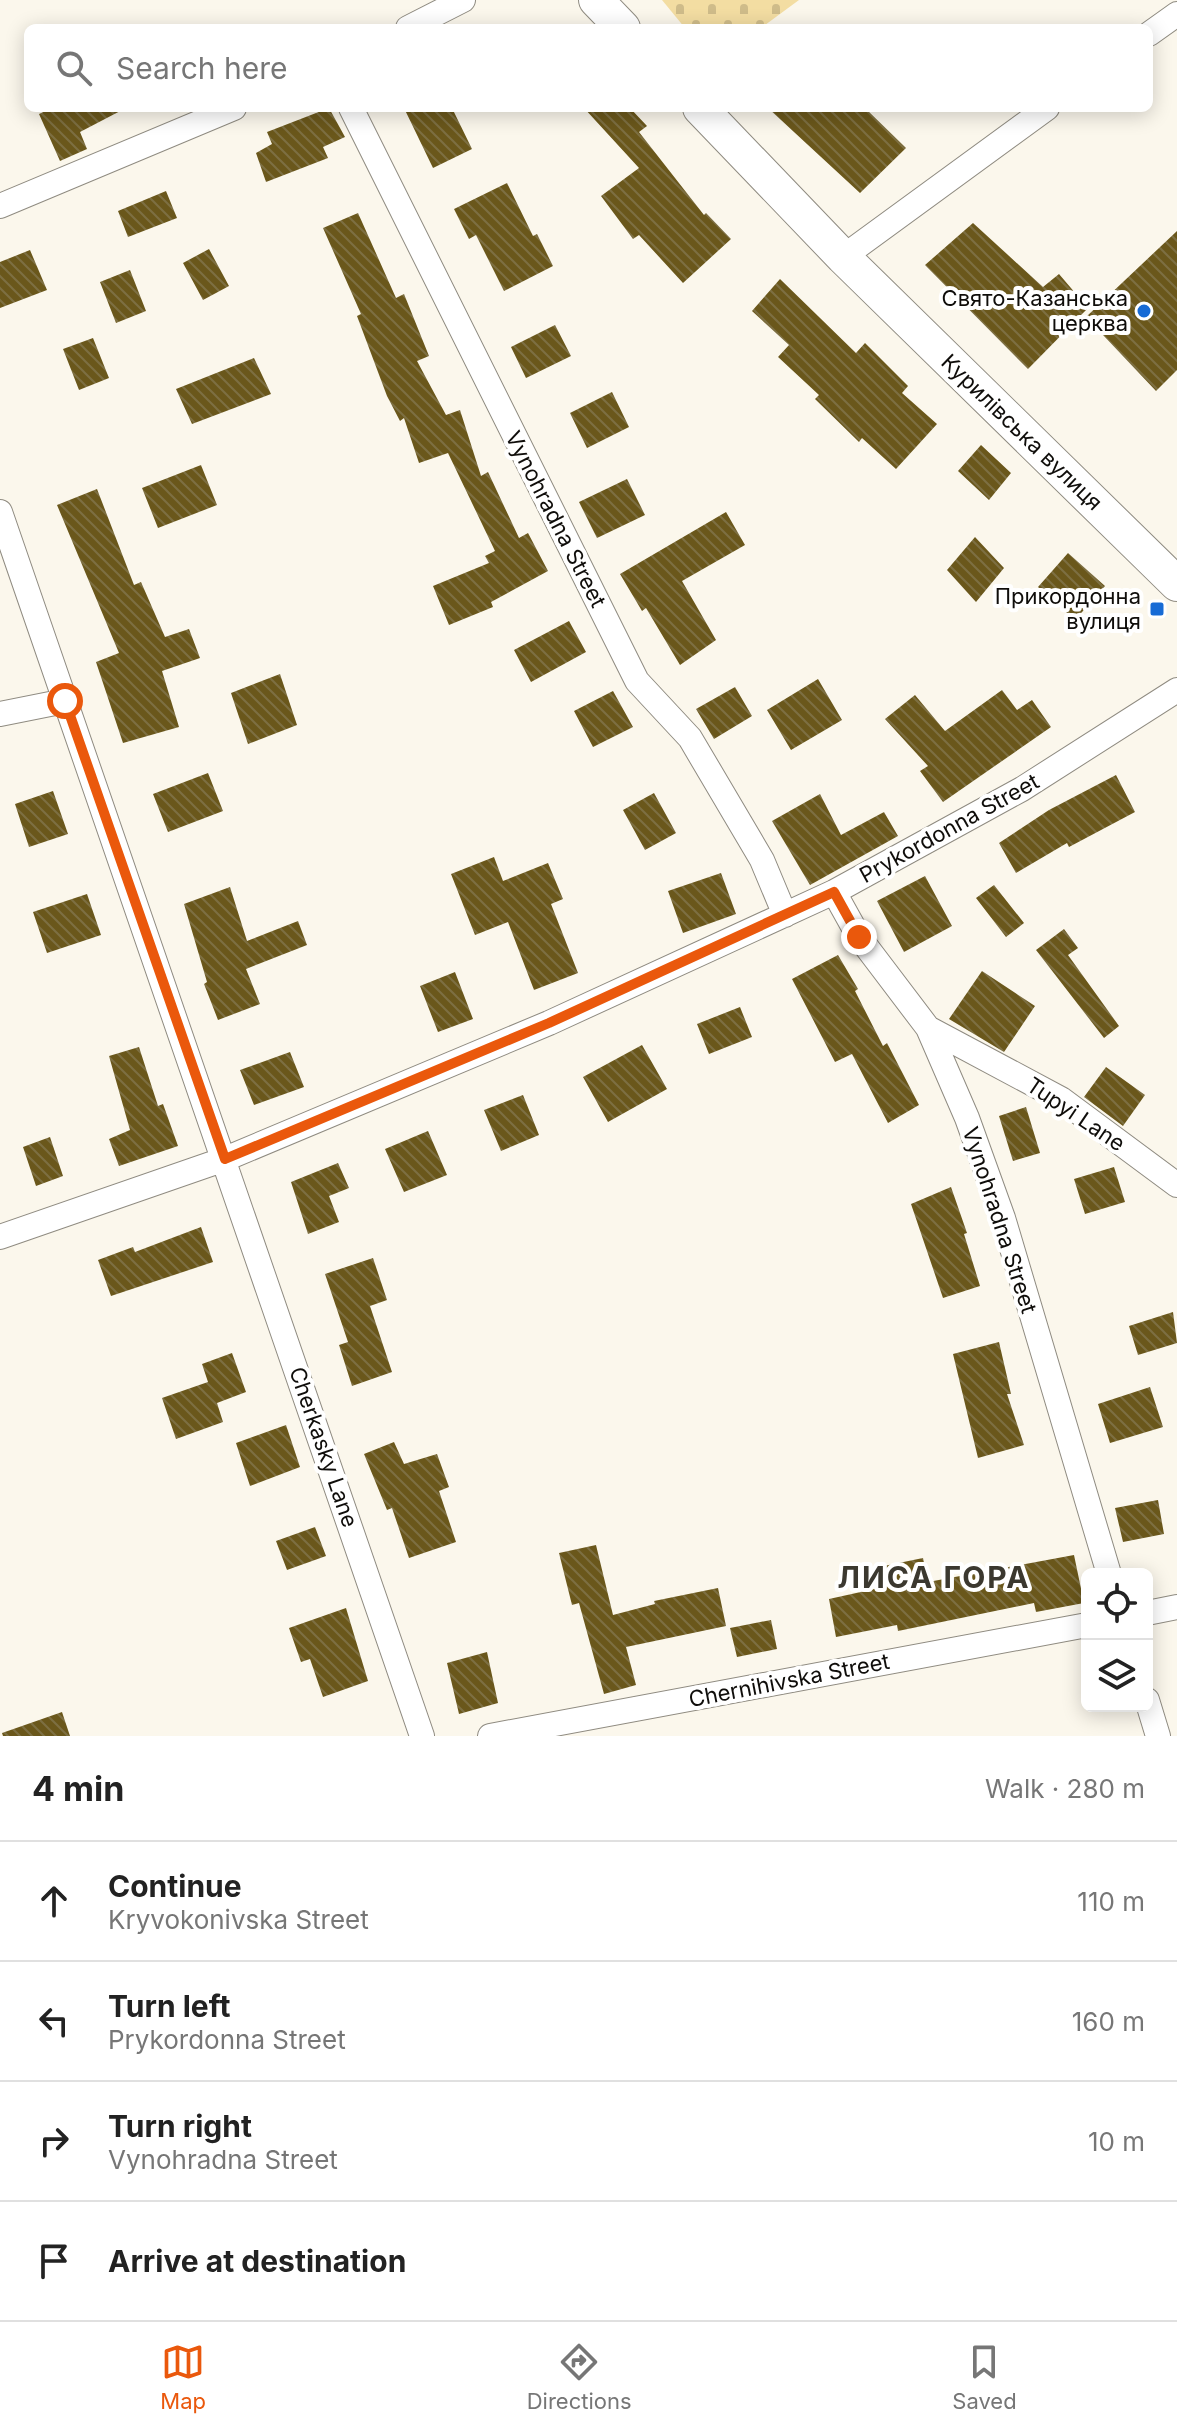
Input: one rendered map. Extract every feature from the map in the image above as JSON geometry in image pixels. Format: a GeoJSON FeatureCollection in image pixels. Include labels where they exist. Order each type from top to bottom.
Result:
{"type":"FeatureCollection","features":[{"type":"Feature","properties":{"kind":"main road"},"geometry":{"type":"LineString","coordinates":[[596,0],[619,24]]}},
{"type":"Feature","properties":{"kind":"main road","name":"Курилівська вулиця"},"geometry":{"type":"LineString","coordinates":[[704,112],[843,257],[1177,584]]}},
{"type":"Feature","properties":{"kind":"street"},"geometry":{"type":"LineString","coordinates":[[416,24],[463,0]]}},
{"type":"Feature","properties":{"kind":"street"},"geometry":{"type":"LineString","coordinates":[[1153,31],[1177,14]]}},
{"type":"Feature","properties":{"kind":"street"},"geometry":{"type":"LineString","coordinates":[[0,206],[224,112]]}},
{"type":"Feature","properties":{"kind":"street","name":"Vynohradna Street"},"geometry":{"type":"LineString","coordinates":[[353,112],[637,681],[690,738],[762,860],[785,915]]}},
{"type":"Feature","properties":{"kind":"street"},"geometry":{"type":"LineString","coordinates":[[843,257],[1042,112]]}},
{"type":"Feature","properties":{"kind":"street","name":"Cherkasky Lane"},"geometry":{"type":"LineString","coordinates":[[0,512],[422,1736]]}},
{"type":"Feature","properties":{"kind":"street","name":"Prykordonna Street"},"geometry":{"type":"LineString","coordinates":[[0,1237],[225,1159],[549,1023],[785,915],[834,892],[1022,789],[1177,690]]}},
{"type":"Feature","properties":{"kind":"street"},"geometry":{"type":"LineString","coordinates":[[0,714],[65,701]]}},
{"type":"Feature","properties":{"kind":"street","name":"Vynohradna Street"},"geometry":{"type":"LineString","coordinates":[[834,892],[859,937],[928,1028],[967,1118],[1003,1218],[1107,1568]]}},
{"type":"Feature","properties":{"kind":"street","name":"Tupyi Lane"},"geometry":{"type":"LineString","coordinates":[[928,1028],[1061,1099],[1177,1185]]}},
{"type":"Feature","properties":{"kind":"street"},"geometry":{"type":"LineString","coordinates":[[1153,1612],[1177,1607]]}},
{"type":"Feature","properties":{"kind":"street","name":"Chernihivska Street"},"geometry":{"type":"LineString","coordinates":[[490,1736],[1081,1626]]}},
{"type":"Feature","properties":{"kind":"street"},"geometry":{"type":"LineString","coordinates":[[1151,1712],[1158,1736]]}},
{"type":"Feature","properties":{"kind":"green space"},"geometry":{"type":"Polygon","coordinates":[[[662,0],[799,0],[766,24],[682,24],[662,0]]]}},
{"type":"Feature","properties":{"kind":"building"},"geometry":{"type":"Polygon","coordinates":[[[118,112],[80,132],[87,149],[60,161],[39,114],[118,112]]]}},
{"type":"Feature","properties":{"kind":"building"},"geometry":{"type":"Polygon","coordinates":[[[319,112],[331,112],[345,137],[323,147],[328,158],[266,182],[256,153],[272,144],[267,132],[319,112]]]}},
{"type":"Feature","properties":{"kind":"building"},"geometry":{"type":"Polygon","coordinates":[[[406,112],[454,112],[472,149],[433,168],[406,112]]]}},
{"type":"Feature","properties":{"kind":"building"},"geometry":{"type":"Polygon","coordinates":[[[588,112],[634,112],[647,126],[639,132],[704,215],[706,213],[731,239],[683,283],[639,235],[633,239],[601,196],[639,168],[588,112]]]}},
{"type":"Feature","properties":{"kind":"building"},"geometry":{"type":"Polygon","coordinates":[[[772,112],[869,112],[906,148],[860,193],[772,112]]]}},
{"type":"Feature","properties":{"kind":"building"},"geometry":{"type":"Polygon","coordinates":[[[507,183],[533,236],[537,234],[553,266],[504,291],[476,235],[469,239],[454,209],[507,183]]]}},
{"type":"Feature","properties":{"kind":"building"},"geometry":{"type":"Polygon","coordinates":[[[166,191],[177,218],[128,237],[118,211],[166,191]]]}},
{"type":"Feature","properties":{"kind":"building"},"geometry":{"type":"Polygon","coordinates":[[[358,213],[396,298],[404,294],[429,356],[417,361],[446,415],[460,410],[481,476],[488,472],[519,538],[528,533],[548,571],[491,602],[493,607],[449,625],[433,586],[489,563],[485,556],[495,551],[448,453],[419,463],[404,418],[400,421],[387,396],[357,316],[361,314],[323,228],[358,213]]]}},
{"type":"Feature","properties":{"kind":"building"},"geometry":{"type":"Polygon","coordinates":[[[973,223],[1043,287],[1059,274],[1088,308],[1028,369],[925,265],[973,223]]]}},
{"type":"Feature","properties":{"kind":"building","name":"Свято-Казанська церква"},"geometry":{"type":"Polygon","coordinates":[[[1177,231],[1177,370],[1156,391],[1086,317],[1177,231]]]}},
{"type":"Feature","properties":{"kind":"building"},"geometry":{"type":"Polygon","coordinates":[[[209,249],[229,286],[203,300],[183,263],[209,249]]]}},
{"type":"Feature","properties":{"kind":"building"},"geometry":{"type":"Polygon","coordinates":[[[30,250],[47,290],[0,308],[0,262],[30,250]]]}},
{"type":"Feature","properties":{"kind":"building"},"geometry":{"type":"Polygon","coordinates":[[[130,270],[146,311],[116,323],[100,282],[130,270]]]}},
{"type":"Feature","properties":{"kind":"building"},"geometry":{"type":"Polygon","coordinates":[[[780,279],[856,353],[865,343],[908,386],[902,393],[937,424],[896,469],[862,438],[859,442],[815,399],[819,395],[778,357],[789,345],[752,311],[780,279]]]}},
{"type":"Feature","properties":{"kind":"building"},"geometry":{"type":"Polygon","coordinates":[[[555,325],[571,356],[526,378],[511,347],[555,325]]]}},
{"type":"Feature","properties":{"kind":"building"},"geometry":{"type":"Polygon","coordinates":[[[93,338],[109,378],[79,390],[63,349],[93,338]]]}},
{"type":"Feature","properties":{"kind":"building"},"geometry":{"type":"Polygon","coordinates":[[[254,358],[271,394],[192,424],[176,389],[254,358]]]}},
{"type":"Feature","properties":{"kind":"building"},"geometry":{"type":"Polygon","coordinates":[[[612,392],[629,427],[587,448],[570,413],[612,392]]]}},
{"type":"Feature","properties":{"kind":"building"},"geometry":{"type":"Polygon","coordinates":[[[981,445],[1011,473],[989,500],[958,471],[981,445]]]}},
{"type":"Feature","properties":{"kind":"building"},"geometry":{"type":"Polygon","coordinates":[[[201,465],[217,505],[158,528],[142,488],[201,465]]]}},
{"type":"Feature","properties":{"kind":"building"},"geometry":{"type":"Polygon","coordinates":[[[627,479],[645,515],[597,538],[579,502],[627,479]]]}},
{"type":"Feature","properties":{"kind":"building"},"geometry":{"type":"Polygon","coordinates":[[[97,489],[134,585],[141,582],[165,637],[189,629],[200,658],[162,671],[179,727],[123,743],[96,662],[119,653],[57,505],[97,489]]]}},
{"type":"Feature","properties":{"kind":"building"},"geometry":{"type":"Polygon","coordinates":[[[726,512],[745,545],[682,581],[716,640],[680,665],[646,608],[642,611],[620,574],[726,512]]]}},
{"type":"Feature","properties":{"kind":"building"},"geometry":{"type":"Polygon","coordinates":[[[975,537],[1004,568],[976,602],[947,570],[975,537]]]}},
{"type":"Feature","properties":{"kind":"building"},"geometry":{"type":"Polygon","coordinates":[[[1068,553],[1105,586],[1075,620],[1038,587],[1068,553]]]}},
{"type":"Feature","properties":{"kind":"building"},"geometry":{"type":"Polygon","coordinates":[[[569,621],[586,652],[531,682],[514,650],[569,621]]]}},
{"type":"Feature","properties":{"kind":"building"},"geometry":{"type":"Polygon","coordinates":[[[280,674],[297,725],[248,744],[231,693],[280,674]]]}},
{"type":"Feature","properties":{"kind":"building"},"geometry":{"type":"Polygon","coordinates":[[[818,679],[842,720],[791,750],[767,710],[818,679]]]}},
{"type":"Feature","properties":{"kind":"building"},"geometry":{"type":"Polygon","coordinates":[[[735,687],[752,716],[714,739],[696,709],[735,687]]]}},
{"type":"Feature","properties":{"kind":"building"},"geometry":{"type":"Polygon","coordinates":[[[1002,690],[1017,710],[1032,700],[1051,727],[943,802],[920,771],[928,766],[885,719],[915,695],[945,731],[1002,690]]]}},
{"type":"Feature","properties":{"kind":"building"},"geometry":{"type":"Polygon","coordinates":[[[613,691],[633,727],[593,747],[574,711],[613,691]]]}},
{"type":"Feature","properties":{"kind":"building"},"geometry":{"type":"Polygon","coordinates":[[[208,773],[223,811],[168,832],[153,794],[208,773]]]}},
{"type":"Feature","properties":{"kind":"building"},"geometry":{"type":"Polygon","coordinates":[[[1116,775],[1135,812],[1069,847],[1067,843],[1016,873],[999,843],[1049,810],[1116,775]]]}},
{"type":"Feature","properties":{"kind":"building"},"geometry":{"type":"Polygon","coordinates":[[[53,791],[68,834],[29,847],[15,804],[53,791]]]}},
{"type":"Feature","properties":{"kind":"building"},"geometry":{"type":"Polygon","coordinates":[[[654,793],[676,833],[645,850],[623,810],[654,793]]]}},
{"type":"Feature","properties":{"kind":"building"},"geometry":{"type":"Polygon","coordinates":[[[820,794],[841,835],[884,812],[898,836],[810,885],[772,821],[820,794]]]}},
{"type":"Feature","properties":{"kind":"building"},"geometry":{"type":"Polygon","coordinates":[[[494,857],[503,881],[548,863],[563,899],[551,904],[578,973],[534,990],[508,922],[475,935],[451,874],[494,857]]]}},
{"type":"Feature","properties":{"kind":"building"},"geometry":{"type":"Polygon","coordinates":[[[721,873],[736,914],[683,933],[668,891],[721,873]]]}},
{"type":"Feature","properties":{"kind":"building"},"geometry":{"type":"Polygon","coordinates":[[[925,876],[952,926],[904,952],[877,901],[925,876]]]}},
{"type":"Feature","properties":{"kind":"building"},"geometry":{"type":"Polygon","coordinates":[[[994,885],[1024,923],[1006,937],[976,898],[994,885]]]}},
{"type":"Feature","properties":{"kind":"building"},"geometry":{"type":"Polygon","coordinates":[[[230,887],[247,941],[298,921],[307,945],[246,969],[260,1004],[218,1020],[204,984],[207,982],[184,904],[230,887]]]}},
{"type":"Feature","properties":{"kind":"building"},"geometry":{"type":"Polygon","coordinates":[[[87,894],[101,935],[47,953],[33,912],[87,894]]]}},
{"type":"Feature","properties":{"kind":"building"},"geometry":{"type":"Polygon","coordinates":[[[1064,929],[1078,948],[1068,955],[1119,1026],[1104,1038],[1036,950],[1064,929]]]}},
{"type":"Feature","properties":{"kind":"building"},"geometry":{"type":"Polygon","coordinates":[[[838,955],[858,989],[855,991],[883,1046],[887,1043],[919,1105],[888,1123],[852,1054],[835,1062],[792,979],[838,955]]]}},
{"type":"Feature","properties":{"kind":"building"},"geometry":{"type":"Polygon","coordinates":[[[982,971],[1035,1006],[1004,1052],[949,1019],[982,971]]]}},
{"type":"Feature","properties":{"kind":"building"},"geometry":{"type":"Polygon","coordinates":[[[455,972],[473,1019],[438,1032],[420,986],[455,972]]]}},
{"type":"Feature","properties":{"kind":"building"},"geometry":{"type":"Polygon","coordinates":[[[740,1007],[752,1037],[709,1054],[697,1024],[740,1007]]]}},
{"type":"Feature","properties":{"kind":"building"},"geometry":{"type":"Polygon","coordinates":[[[642,1045],[667,1089],[608,1122],[583,1077],[642,1045]]]}},
{"type":"Feature","properties":{"kind":"building"},"geometry":{"type":"Polygon","coordinates":[[[139,1047],[158,1106],[163,1104],[178,1146],[119,1166],[109,1139],[130,1130],[109,1056],[139,1047]]]}},
{"type":"Feature","properties":{"kind":"building"},"geometry":{"type":"Polygon","coordinates":[[[290,1052],[304,1087],[254,1105],[240,1070],[290,1052]]]}},
{"type":"Feature","properties":{"kind":"building"},"geometry":{"type":"Polygon","coordinates":[[[1106,1067],[1145,1095],[1123,1126],[1084,1097],[1106,1067]]]}},
{"type":"Feature","properties":{"kind":"building"},"geometry":{"type":"Polygon","coordinates":[[[523,1095],[539,1135],[501,1151],[484,1110],[523,1095]]]}},
{"type":"Feature","properties":{"kind":"building"},"geometry":{"type":"Polygon","coordinates":[[[1026,1107],[1040,1153],[1013,1161],[999,1116],[1026,1107]]]}},
{"type":"Feature","properties":{"kind":"building"},"geometry":{"type":"Polygon","coordinates":[[[428,1131],[447,1175],[404,1192],[385,1149],[428,1131]]]}},
{"type":"Feature","properties":{"kind":"building"},"geometry":{"type":"Polygon","coordinates":[[[50,1137],[63,1176],[36,1186],[23,1147],[50,1137]]]}},
{"type":"Feature","properties":{"kind":"building"},"geometry":{"type":"Polygon","coordinates":[[[338,1163],[349,1188],[329,1196],[339,1222],[308,1234],[291,1182],[338,1163]]]}},
{"type":"Feature","properties":{"kind":"building"},"geometry":{"type":"Polygon","coordinates":[[[1114,1167],[1125,1202],[1085,1214],[1074,1179],[1114,1167]]]}},
{"type":"Feature","properties":{"kind":"building"},"geometry":{"type":"Polygon","coordinates":[[[951,1187],[967,1233],[964,1234],[980,1286],[943,1298],[911,1204],[951,1187]]]}},
{"type":"Feature","properties":{"kind":"building"},"geometry":{"type":"Polygon","coordinates":[[[201,1227],[213,1262],[111,1296],[98,1260],[133,1247],[135,1252],[201,1227]]]}},
{"type":"Feature","properties":{"kind":"building"},"geometry":{"type":"Polygon","coordinates":[[[373,1258],[387,1300],[370,1306],[392,1372],[352,1386],[339,1345],[348,1342],[325,1274],[373,1258]]]}},
{"type":"Feature","properties":{"kind":"building"},"geometry":{"type":"Polygon","coordinates":[[[1173,1312],[1177,1343],[1138,1355],[1129,1326],[1173,1312]]]}},
{"type":"Feature","properties":{"kind":"building"},"geometry":{"type":"Polygon","coordinates":[[[999,1342],[1011,1394],[1007,1394],[1024,1445],[978,1458],[953,1354],[999,1342]]]}},
{"type":"Feature","properties":{"kind":"building"},"geometry":{"type":"Polygon","coordinates":[[[232,1353],[246,1392],[217,1403],[223,1422],[176,1439],[162,1398],[208,1382],[202,1364],[232,1353]]]}},
{"type":"Feature","properties":{"kind":"building"},"geometry":{"type":"Polygon","coordinates":[[[1150,1387],[1163,1427],[1110,1443],[1098,1404],[1150,1387]]]}},
{"type":"Feature","properties":{"kind":"building"},"geometry":{"type":"Polygon","coordinates":[[[286,1425],[300,1467],[250,1486],[236,1443],[286,1425]]]}},
{"type":"Feature","properties":{"kind":"building"},"geometry":{"type":"Polygon","coordinates":[[[394,1442],[404,1464],[437,1454],[449,1487],[439,1491],[456,1542],[409,1558],[392,1508],[387,1510],[364,1454],[394,1442]]]}},
{"type":"Feature","properties":{"kind":"building"},"geometry":{"type":"Polygon","coordinates":[[[1158,1500],[1164,1534],[1123,1542],[1115,1508],[1158,1500]]]}},
{"type":"Feature","properties":{"kind":"building"},"geometry":{"type":"Polygon","coordinates":[[[315,1527],[326,1556],[287,1570],[276,1541],[315,1527]]]}},
{"type":"Feature","properties":{"kind":"building"},"geometry":{"type":"Polygon","coordinates":[[[596,1545],[613,1615],[655,1604],[654,1601],[718,1588],[726,1626],[626,1647],[636,1685],[604,1694],[579,1603],[572,1605],[559,1553],[596,1545]]]}},
{"type":"Feature","properties":{"kind":"building"},"geometry":{"type":"Polygon","coordinates":[[[1074,1555],[1081,1604],[1036,1612],[1034,1603],[898,1631],[897,1625],[836,1637],[829,1599],[888,1586],[884,1566],[923,1558],[928,1582],[1074,1555]]]}},
{"type":"Feature","properties":{"kind":"building"},"geometry":{"type":"Polygon","coordinates":[[[346,1608],[368,1681],[323,1697],[310,1659],[301,1662],[289,1628],[346,1608]]]}},
{"type":"Feature","properties":{"kind":"building"},"geometry":{"type":"Polygon","coordinates":[[[771,1620],[777,1649],[737,1657],[730,1628],[771,1620]]]}},
{"type":"Feature","properties":{"kind":"building"},"geometry":{"type":"Polygon","coordinates":[[[487,1652],[498,1703],[459,1714],[447,1663],[487,1652]]]}},
{"type":"Feature","properties":{"kind":"building"},"geometry":{"type":"Polygon","coordinates":[[[62,1712],[70,1736],[3,1736],[2,1733],[62,1712]]]}},
{"type":"Feature","properties":{"kind":"place","name":"Свято-Казанська церква"},"geometry":{"type":"Point","coordinates":[1144,311]}},
{"type":"Feature","properties":{"kind":"place","name":"Прикордонна вулиця"},"geometry":{"type":"Point","coordinates":[1157,609]}},
{"type":"Feature","properties":{"kind":"district","name":"ЛИСА ГОРА"},"geometry":{"type":"Point","coordinates":[934,1577]}},
{"type":"Feature","properties":{"kind":"route"},"geometry":{"type":"LineString","coordinates":[[65,701],[225,1159],[549,1023],[834,892],[859,937]]}}]}
